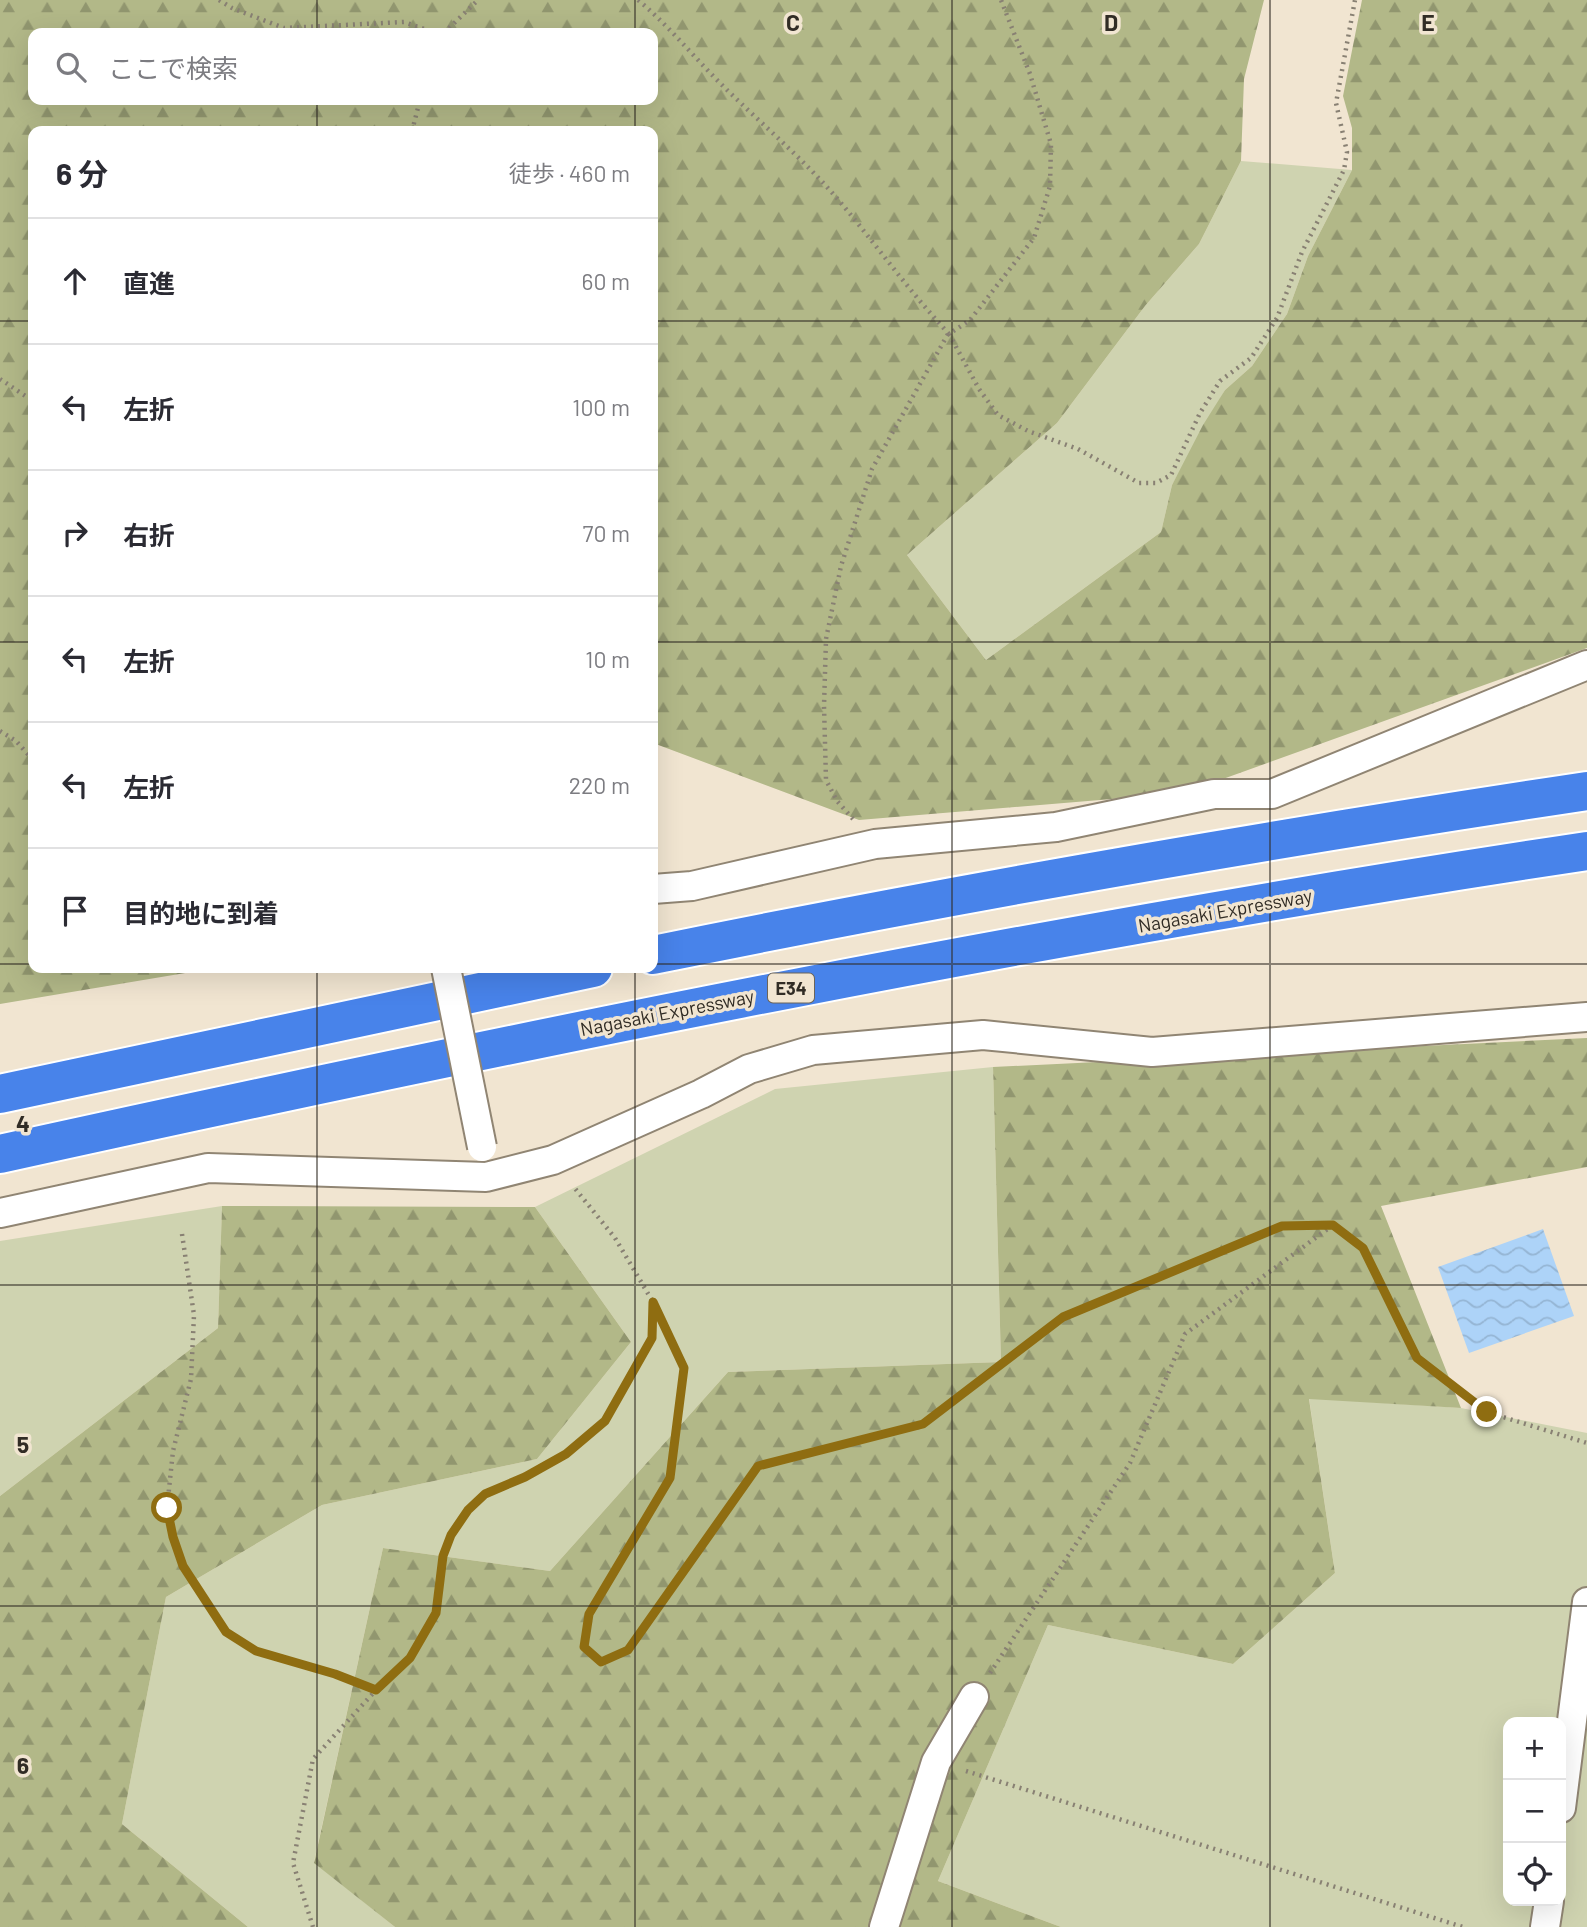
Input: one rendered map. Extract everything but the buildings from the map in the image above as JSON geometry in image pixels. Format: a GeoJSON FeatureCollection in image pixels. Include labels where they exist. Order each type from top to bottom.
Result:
{"type":"FeatureCollection","features":[{"type":"Feature","properties":{"kind":"highway"},"geometry":{"type":"LineString","coordinates":[[658,955],[1049,880],[1447,812],[1587,791]]}},
{"type":"Feature","properties":{"kind":"highway","name":"Nagasaki Expressway"},"geometry":{"type":"LineString","coordinates":[[0,1154],[383,1070],[695,1006],[1046,940],[1587,851]]}},
{"type":"Feature","properties":{"kind":"highway"},"geometry":{"type":"LineString","coordinates":[[0,1094],[569,973]]}},
{"type":"Feature","properties":{"kind":"street"},"geometry":{"type":"LineString","coordinates":[[658,888],[692,886],[875,844],[1056,827],[1214,794],[1272,794],[1587,665]]}},
{"type":"Feature","properties":{"kind":"street"},"geometry":{"type":"LineString","coordinates":[[447,973],[486,1177]]}},
{"type":"Feature","properties":{"kind":"street"},"geometry":{"type":"LineString","coordinates":[[0,1213],[208,1168],[486,1177],[553,1160],[701,1094],[749,1069],[813,1050],[983,1035],[1152,1052],[1587,1017]]}},
{"type":"Feature","properties":{"kind":"street"},"geometry":{"type":"LineString","coordinates":[[1565,1780],[1587,1602]]}},
{"type":"Feature","properties":{"kind":"street"},"geometry":{"type":"LineString","coordinates":[[884,1927],[936,1762],[974,1697]]}},
{"type":"Feature","properties":{"kind":"street"},"geometry":{"type":"LineString","coordinates":[[1545,1927],[1548,1906]]}},
{"type":"Feature","properties":{"kind":"path"},"geometry":{"type":"LineString","coordinates":[[219,0],[232,8],[284,28],[404,22],[421,28]]}},
{"type":"Feature","properties":{"kind":"path"},"geometry":{"type":"LineString","coordinates":[[449,28],[478,0]]}},
{"type":"Feature","properties":{"kind":"path"},"geometry":{"type":"LineString","coordinates":[[638,0],[662,20],[720,83],[779,137],[840,202],[919,302],[949,334],[979,389],[998,415],[1028,431],[1078,449],[1139,483],[1156,484],[1171,475],[1199,414],[1220,381],[1251,358],[1277,318],[1302,252],[1344,170],[1347,152],[1336,103],[1355,0]]}},
{"type":"Feature","properties":{"kind":"path"},"geometry":{"type":"LineString","coordinates":[[875,844],[836,801],[826,780],[825,639],[841,566],[872,469],[949,334],[970,320],[1034,238],[1050,186],[1051,144],[1030,74],[1001,0]]}},
{"type":"Feature","properties":{"kind":"path"},"geometry":{"type":"LineString","coordinates":[[413,126],[419,105]]}},
{"type":"Feature","properties":{"kind":"path"},"geometry":{"type":"LineString","coordinates":[[0,379],[28,398]]}},
{"type":"Feature","properties":{"kind":"path"},"geometry":{"type":"LineString","coordinates":[[0,731],[16,741],[28,754]]}},
{"type":"Feature","properties":{"kind":"path"},"geometry":{"type":"LineString","coordinates":[[553,1160],[615,1238],[653,1302],[684,1368],[670,1478],[589,1614],[584,1647],[601,1662],[628,1650],[758,1466],[923,1424],[1063,1317],[1282,1226],[1333,1225],[1363,1248],[1417,1358],[1487,1412],[1587,1443]]}},
{"type":"Feature","properties":{"kind":"path"},"geometry":{"type":"LineString","coordinates":[[974,1697],[1130,1463],[1185,1334],[1333,1225]]}},
{"type":"Feature","properties":{"kind":"path"},"geometry":{"type":"LineString","coordinates":[[182,1234],[194,1315],[191,1379],[173,1451],[167,1508],[183,1566],[226,1632],[256,1651],[335,1674],[376,1690]]}},
{"type":"Feature","properties":{"kind":"path"},"geometry":{"type":"LineString","coordinates":[[313,1927],[293,1863],[313,1759],[376,1690],[410,1658],[436,1613],[443,1556],[451,1535],[468,1510],[485,1494],[525,1477],[566,1454],[605,1421],[652,1338],[653,1302]]}},
{"type":"Feature","properties":{"kind":"path"},"geometry":{"type":"LineString","coordinates":[[936,1762],[1463,1927]]}},
{"type":"Feature","properties":{"kind":"green space"},"geometry":{"type":"Polygon","coordinates":[[[0,0],[1264,0],[1244,79],[1241,161],[1199,244],[1145,306],[1057,423],[907,555],[986,660],[1161,532],[1172,485],[1203,425],[1225,390],[1252,366],[1287,314],[1308,256],[1352,170],[1352,128],[1343,96],[1362,0],[1587,0],[1587,648],[1184,793],[859,820],[658,745],[658,126],[28,126],[28,973],[185,973],[0,1004],[0,0]]]}},
{"type":"Feature","properties":{"kind":"green space"},"geometry":{"type":"Polygon","coordinates":[[[1241,161],[1352,170],[1308,256],[1287,314],[1252,366],[1225,390],[1172,485],[1161,532],[986,660],[907,555],[1057,423],[1145,306],[1199,244],[1241,161]]]}},
{"type":"Feature","properties":{"kind":"green space"},"geometry":{"type":"Polygon","coordinates":[[[1587,1038],[1587,1167],[1381,1206],[1461,1408],[1309,1399],[1335,1573],[1233,1664],[1048,1625],[938,1881],[1061,1927],[395,1927],[314,1863],[383,1548],[550,1571],[728,1372],[1001,1362],[993,1067],[1587,1038]]]}},
{"type":"Feature","properties":{"kind":"green space"},"geometry":{"type":"Polygon","coordinates":[[[993,1067],[1001,1362],[728,1372],[550,1571],[383,1548],[314,1862],[395,1927],[248,1927],[122,1824],[166,1597],[322,1505],[537,1459],[631,1342],[535,1207],[775,1089],[993,1067]]]}},
{"type":"Feature","properties":{"kind":"green space"},"geometry":{"type":"Polygon","coordinates":[[[222,1206],[218,1328],[0,1496],[0,1241],[222,1206]]]}},
{"type":"Feature","properties":{"kind":"green space"},"geometry":{"type":"Polygon","coordinates":[[[222,1206],[535,1207],[631,1342],[537,1459],[322,1505],[166,1597],[122,1824],[248,1927],[0,1927],[0,1496],[218,1328],[222,1206]]]}},
{"type":"Feature","properties":{"kind":"green space"},"geometry":{"type":"Polygon","coordinates":[[[1309,1398],[1461,1408],[1587,1433],[1587,1927],[1061,1927],[938,1881],[1048,1625],[1233,1664],[1335,1573],[1309,1398]]]}},
{"type":"Feature","properties":{"kind":"water"},"geometry":{"type":"Polygon","coordinates":[[[1543,1229],[1574,1316],[1469,1353],[1438,1267],[1543,1229]]]}},
{"type":"Feature","properties":{"kind":"route"},"geometry":{"type":"LineString","coordinates":[[167,1508],[183,1566],[226,1632],[256,1651],[293,1660],[376,1690],[410,1658],[436,1613],[443,1556],[451,1535],[468,1510],[485,1494],[525,1477],[566,1454],[605,1421],[652,1338],[653,1302],[684,1368],[670,1478],[589,1614],[584,1647],[601,1662],[628,1650],[758,1466],[923,1424],[1063,1317],[1282,1226],[1333,1225],[1363,1248],[1417,1358],[1487,1412]]}}]}
